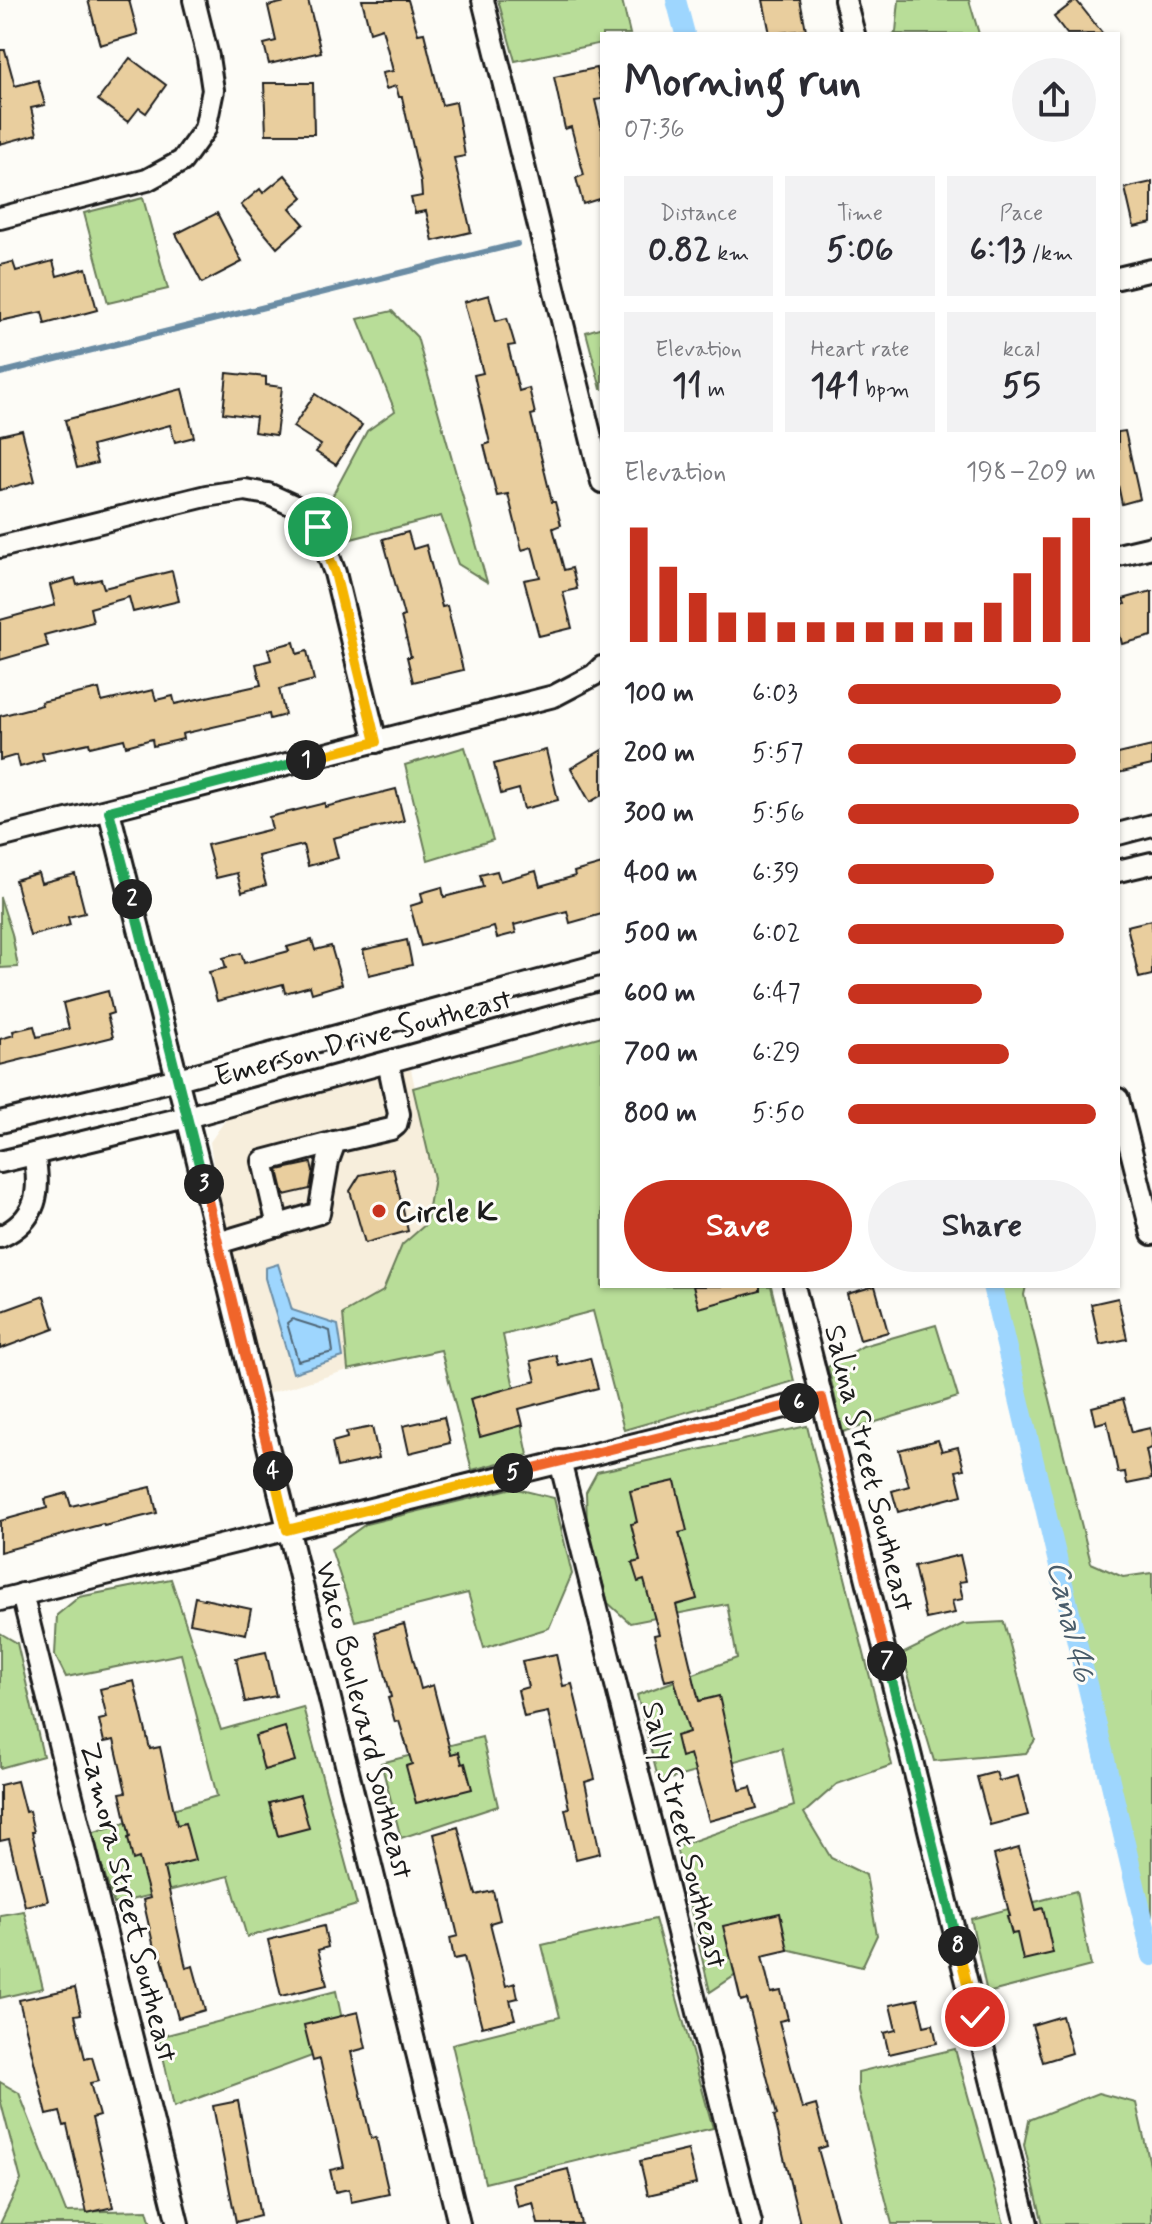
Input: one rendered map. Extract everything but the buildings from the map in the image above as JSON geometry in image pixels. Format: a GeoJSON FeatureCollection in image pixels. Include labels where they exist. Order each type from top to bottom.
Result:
{"type":"FeatureCollection","features":[{"type":"Feature","properties":{"kind":"street"},"geometry":{"type":"LineString","coordinates":[[0,218],[147,180],[182,161],[205,129],[213,90],[194,0]]}},
{"type":"Feature","properties":{"kind":"street"},"geometry":{"type":"LineString","coordinates":[[483,0],[600,474]]}},
{"type":"Feature","properties":{"kind":"street"},"geometry":{"type":"LineString","coordinates":[[845,0],[853,32]]}},
{"type":"Feature","properties":{"kind":"street"},"geometry":{"type":"LineString","coordinates":[[1120,278],[1152,270]]}},
{"type":"Feature","properties":{"kind":"street"},"geometry":{"type":"LineString","coordinates":[[0,547],[206,496],[245,490],[268,494],[299,508],[318,527],[335,573],[376,742]]}},
{"type":"Feature","properties":{"kind":"street"},"geometry":{"type":"LineString","coordinates":[[1120,555],[1152,547]]}},
{"type":"Feature","properties":{"kind":"street"},"geometry":{"type":"LineString","coordinates":[[0,837],[554,696],[600,669]]}},
{"type":"Feature","properties":{"kind":"street","name":"Waco Boulevard Southeast"},"geometry":{"type":"LineString","coordinates":[[109,811],[178,1079],[459,2224]]}},
{"type":"Feature","properties":{"kind":"street"},"geometry":{"type":"LineString","coordinates":[[1120,833],[1152,825]]}},
{"type":"Feature","properties":{"kind":"street"},"geometry":{"type":"LineString","coordinates":[[1120,871],[1152,863]]}},
{"type":"Feature","properties":{"kind":"street","name":"Emerson Drive Southeast"},"geometry":{"type":"LineString","coordinates":[[0,1122],[178,1079],[600,965]]}},
{"type":"Feature","properties":{"kind":"street","name":"Emerson Drive Southeast"},"geometry":{"type":"LineString","coordinates":[[0,1162],[187,1117],[600,1004]]}},
{"type":"Feature","properties":{"kind":"street"},"geometry":{"type":"LineString","coordinates":[[278,1226],[263,1161],[391,1129],[396,1125],[399,1114],[388,1062]]}},
{"type":"Feature","properties":{"kind":"street"},"geometry":{"type":"LineString","coordinates":[[1120,1107],[1152,1234]]}},
{"type":"Feature","properties":{"kind":"street"},"geometry":{"type":"LineString","coordinates":[[218,1243],[319,1213],[335,1142]]}},
{"type":"Feature","properties":{"kind":"street"},"geometry":{"type":"LineString","coordinates":[[0,1237],[17,1229],[34,1205],[39,1180],[34,1154]]}},
{"type":"Feature","properties":{"kind":"street","name":"Salina Street Southeast"},"geometry":{"type":"LineString","coordinates":[[794,1288],[1027,2224]]}},
{"type":"Feature","properties":{"kind":"street"},"geometry":{"type":"LineString","coordinates":[[0,1600],[822,1398]]}},
{"type":"Feature","properties":{"kind":"street","name":"Sally Street Southeast"},"geometry":{"type":"LineString","coordinates":[[560,1461],[751,2224]]}},
{"type":"Feature","properties":{"kind":"street","name":"Zamora Street Southeast"},"geometry":{"type":"LineString","coordinates":[[22,1594],[178,2224]]}},
{"type":"Feature","properties":{"kind":"shaded area"},"geometry":{"type":"Polygon","coordinates":[[[411,1069],[434,1178],[426,1224],[402,1245],[384,1291],[343,1314],[348,1370],[267,1394],[217,1194],[210,1142],[226,1119],[411,1069]]]}},
{"type":"Feature","properties":{"kind":"green space"},"geometry":{"type":"Polygon","coordinates":[[[498,0],[622,0],[630,32],[600,32],[600,43],[515,61],[498,0]]]}},
{"type":"Feature","properties":{"kind":"green space"},"geometry":{"type":"Polygon","coordinates":[[[899,0],[969,0],[978,32],[896,32],[899,0]]]}},
{"type":"Feature","properties":{"kind":"green space"},"geometry":{"type":"Polygon","coordinates":[[[143,198],[168,289],[108,303],[84,213],[143,198]]]}},
{"type":"Feature","properties":{"kind":"green space"},"geometry":{"type":"Polygon","coordinates":[[[392,311],[417,337],[487,582],[458,564],[441,516],[351,539],[327,506],[367,431],[395,411],[358,319],[392,311]]]}},
{"type":"Feature","properties":{"kind":"green space"},"geometry":{"type":"Polygon","coordinates":[[[600,328],[600,385],[586,332],[600,328]]]}},
{"type":"Feature","properties":{"kind":"green space"},"geometry":{"type":"Polygon","coordinates":[[[465,747],[493,840],[428,860],[405,765],[465,747]]]}},
{"type":"Feature","properties":{"kind":"green space"},"geometry":{"type":"Polygon","coordinates":[[[0,897],[12,934],[18,967],[0,968],[0,897]]]}},
{"type":"Feature","properties":{"kind":"green space"},"geometry":{"type":"Polygon","coordinates":[[[600,1037],[600,1288],[771,1288],[794,1381],[624,1430],[593,1311],[503,1335],[528,1455],[472,1470],[441,1350],[348,1370],[343,1314],[383,1291],[402,1245],[426,1224],[434,1178],[413,1088],[600,1037]]]}},
{"type":"Feature","properties":{"kind":"green space"},"geometry":{"type":"Polygon","coordinates":[[[1000,1288],[1026,1288],[1024,1295],[1091,1563],[1123,1577],[1152,1573],[1152,1924],[1000,1288]]]}},
{"type":"Feature","properties":{"kind":"green space"},"geometry":{"type":"Polygon","coordinates":[[[936,1325],[958,1397],[843,1432],[828,1367],[863,1346],[936,1325]]]}},
{"type":"Feature","properties":{"kind":"green space"},"geometry":{"type":"Polygon","coordinates":[[[807,1426],[892,1765],[837,1784],[804,1813],[831,1858],[866,1875],[877,1935],[862,1967],[778,1947],[710,1992],[676,1847],[794,1806],[782,1748],[659,1782],[637,1695],[737,1658],[727,1604],[630,1623],[608,1603],[587,1526],[586,1492],[597,1472],[807,1426]]]}},
{"type":"Feature","properties":{"kind":"green space"},"geometry":{"type":"Polygon","coordinates":[[[513,1488],[554,1498],[572,1574],[549,1628],[484,1648],[468,1593],[355,1621],[331,1549],[366,1524],[513,1488]]]}},
{"type":"Feature","properties":{"kind":"green space"},"geometry":{"type":"Polygon","coordinates":[[[171,1579],[221,1730],[303,1707],[357,1905],[247,1937],[229,1876],[114,1904],[91,1833],[217,1796],[181,1654],[66,1677],[55,1655],[57,1615],[79,1597],[171,1579]]]}},
{"type":"Feature","properties":{"kind":"green space"},"geometry":{"type":"Polygon","coordinates":[[[1004,1622],[1035,1740],[1026,1753],[934,1761],[902,1654],[963,1624],[1004,1622]]]}},
{"type":"Feature","properties":{"kind":"green space"},"geometry":{"type":"Polygon","coordinates":[[[0,1633],[17,1643],[43,1756],[0,1768],[0,1633]]]}},
{"type":"Feature","properties":{"kind":"green space"},"geometry":{"type":"Polygon","coordinates":[[[482,1737],[498,1806],[401,1838],[381,1763],[482,1737]]]}},
{"type":"Feature","properties":{"kind":"green space"},"geometry":{"type":"Polygon","coordinates":[[[1076,1891],[1091,1966],[987,1993],[971,1919],[1076,1891]]]}},
{"type":"Feature","properties":{"kind":"green space"},"geometry":{"type":"Polygon","coordinates":[[[24,1911],[43,1988],[0,1998],[0,1915],[24,1911]]]}},
{"type":"Feature","properties":{"kind":"green space"},"geometry":{"type":"Polygon","coordinates":[[[655,1919],[713,2128],[485,2183],[452,2044],[560,2017],[542,1945],[655,1919]]]}},
{"type":"Feature","properties":{"kind":"green space"},"geometry":{"type":"Polygon","coordinates":[[[336,1991],[347,2043],[174,2107],[159,2037],[336,1991]]]}},
{"type":"Feature","properties":{"kind":"green space"},"geometry":{"type":"Polygon","coordinates":[[[955,2049],[1004,2224],[892,2224],[858,2091],[858,2072],[955,2049]]]}},
{"type":"Feature","properties":{"kind":"green space"},"geometry":{"type":"Polygon","coordinates":[[[0,2082],[19,2093],[66,2212],[147,2210],[151,2224],[0,2224],[21,2180],[0,2099],[0,2082]]]}},
{"type":"Feature","properties":{"kind":"green space"},"geometry":{"type":"Polygon","coordinates":[[[1098,2093],[1136,2103],[1152,2173],[1152,2224],[1043,2224],[1024,2145],[1029,2120],[1098,2093]]]}},
{"type":"Feature","properties":{"kind":"water"},"geometry":{"type":"Polygon","coordinates":[[[278,1264],[292,1310],[338,1325],[343,1357],[293,1373],[265,1278],[265,1268],[278,1264]]]}},
{"type":"Feature","properties":{"kind":"waterway","name":"Canal 46"},"geometry":{"type":"LineString","coordinates":[[676,0],[684,32]]}},
{"type":"Feature","properties":{"kind":"waterway"},"geometry":{"type":"LineString","coordinates":[[0,373],[517,244]]}},
{"type":"Feature","properties":{"kind":"waterway","name":"Canal 46"},"geometry":{"type":"LineString","coordinates":[[992,1288],[1152,1956]]}},
{"type":"Feature","properties":{"kind":"place","name":"Circle K"},"geometry":{"type":"Point","coordinates":[379,1211]}},
{"type":"Feature","properties":{"kind":"route"},"geometry":{"type":"LineString","coordinates":[[318,527],[335,573],[376,742],[109,811],[287,1530],[822,1398],[975,2017]]}}]}
